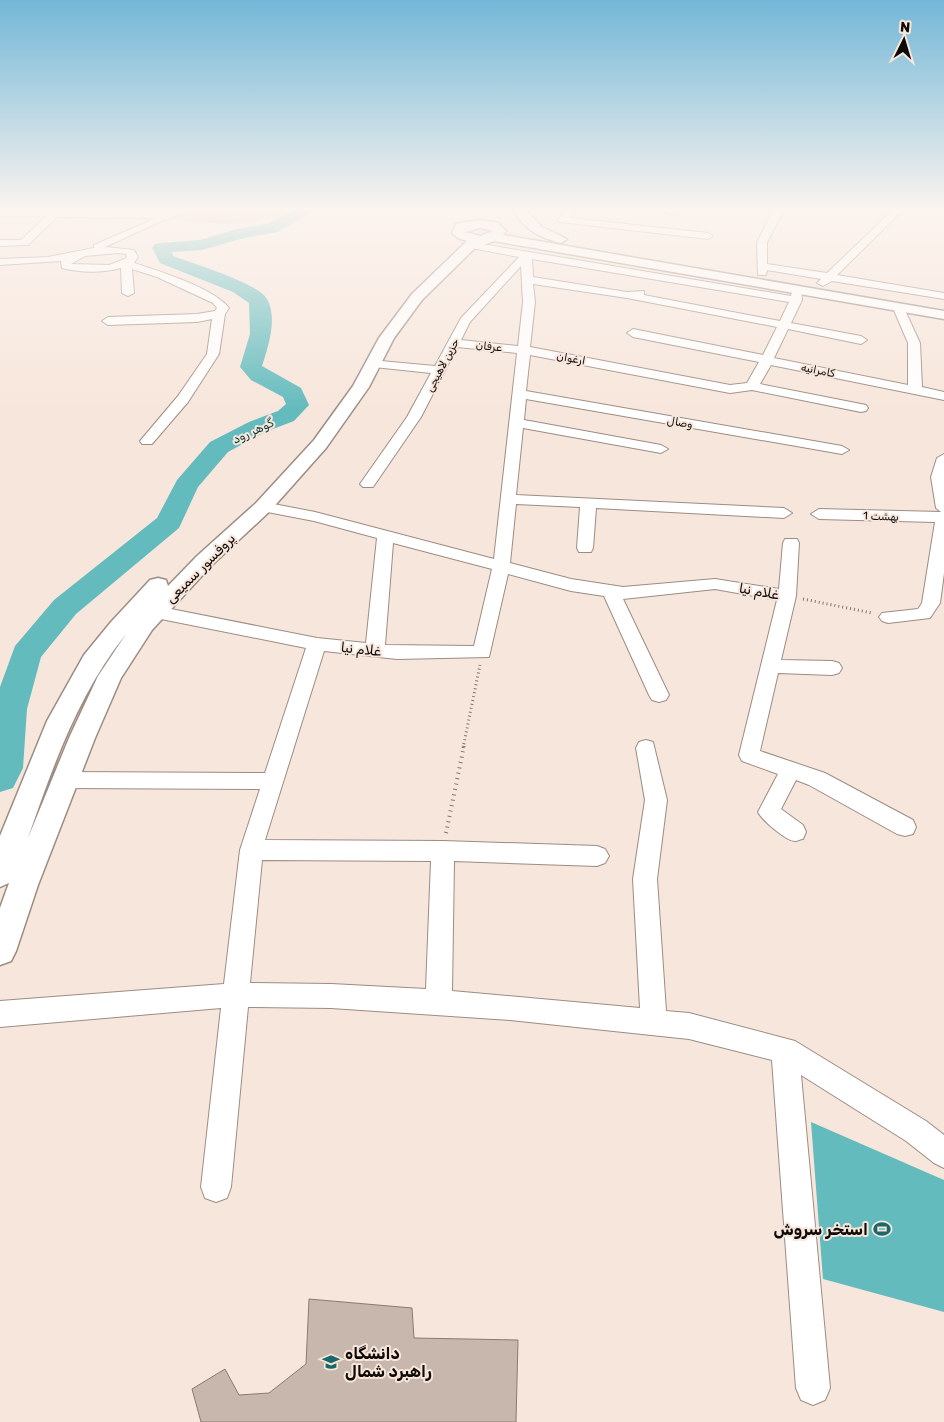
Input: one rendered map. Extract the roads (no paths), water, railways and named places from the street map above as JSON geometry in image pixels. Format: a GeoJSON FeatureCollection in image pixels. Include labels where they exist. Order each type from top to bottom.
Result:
{"type":"FeatureCollection","features":[{"type":"Feature","properties":{"kind":"main road","name":"پروفسور سمیعی"},"geometry":{"type":"LineString","coordinates":[[0,874],[54,736],[85,673],[124,620],[186,556],[246,503],[304,442],[344,386],[372,337],[404,295],[426,276]]}},
{"type":"Feature","properties":{"kind":"main road","name":"پروفسور سمیعی"},"geometry":{"type":"LineString","coordinates":[[0,951],[23,885],[65,780],[110,676],[144,625],[204,561],[263,507],[320,444],[361,387],[387,338],[417,297],[437,276]]}},
{"type":"Feature","properties":{"kind":"main road"},"geometry":{"type":"LineString","coordinates":[[701,276],[797,295],[944,315]]}},
{"type":"Feature","properties":{"kind":"main road"},"geometry":{"type":"LineString","coordinates":[[798,276],[944,305]]}},
{"type":"Feature","properties":{"kind":"street"},"geometry":{"type":"LineString","coordinates":[[127,276],[128,293]]}},
{"type":"Feature","properties":{"kind":"street"},"geometry":{"type":"LineString","coordinates":[[147,440],[183,400],[213,354],[219,314],[223,308],[217,301],[164,276]]}},
{"type":"Feature","properties":{"kind":"street","name":"حزین لاهیجی"},"geometry":{"type":"LineString","coordinates":[[368,484],[414,417],[465,321],[506,276]]}},
{"type":"Feature","properties":{"kind":"street"},"geometry":{"type":"LineString","coordinates":[[501,568],[529,302],[528,276]]}},
{"type":"Feature","properties":{"kind":"street"},"geometry":{"type":"LineString","coordinates":[[652,276],[697,284],[797,295],[767,360],[752,386]]}},
{"type":"Feature","properties":{"kind":"street"},"geometry":{"type":"LineString","coordinates":[[825,281],[830,276]]}},
{"type":"Feature","properties":{"kind":"street"},"geometry":{"type":"LineString","coordinates":[[528,280],[628,295],[861,340]]}},
{"type":"Feature","properties":{"kind":"street"},"geometry":{"type":"LineString","coordinates":[[825,281],[944,296]]}},
{"type":"Feature","properties":{"kind":"street"},"geometry":{"type":"LineString","coordinates":[[628,295],[697,284]]}},
{"type":"Feature","properties":{"kind":"street"},"geometry":{"type":"LineString","coordinates":[[899,308],[914,343],[915,390]]}},
{"type":"Feature","properties":{"kind":"street"},"geometry":{"type":"LineString","coordinates":[[108,321],[197,318],[219,314]]}},
{"type":"Feature","properties":{"kind":"street","name":"کامرانیه"},"geometry":{"type":"LineString","coordinates":[[633,333],[944,396]]}},
{"type":"Feature","properties":{"kind":"street","name":"عرفان"},"geometry":{"type":"LineString","coordinates":[[454,343],[524,350]]}},
{"type":"Feature","properties":{"kind":"street","name":"ارغوان"},"geometry":{"type":"LineString","coordinates":[[524,350],[730,389],[752,386],[861,408]]}},
{"type":"Feature","properties":{"kind":"street"},"geometry":{"type":"LineString","coordinates":[[374,364],[439,370]]}},
{"type":"Feature","properties":{"kind":"street","name":"وصال"},"geometry":{"type":"LineString","coordinates":[[519,394],[842,450]]}},
{"type":"Feature","properties":{"kind":"street"},"geometry":{"type":"LineString","coordinates":[[516,423],[661,449]]}},
{"type":"Feature","properties":{"kind":"street"},"geometry":{"type":"LineString","coordinates":[[944,458],[939,476],[944,508]]}},
{"type":"Feature","properties":{"kind":"street"},"geometry":{"type":"LineString","coordinates":[[508,499],[784,513]]}},
{"type":"Feature","properties":{"kind":"street"},"geometry":{"type":"LineString","coordinates":[[585,548],[588,503]]}},
{"type":"Feature","properties":{"kind":"street","name":"غلام نیا"},"geometry":{"type":"LineString","coordinates":[[263,507],[314,518],[571,585],[623,592],[715,584],[787,596]]}},
{"type":"Feature","properties":{"kind":"street","name":"بهشت 1"},"geometry":{"type":"LineString","coordinates":[[819,514],[944,517]]}},
{"type":"Feature","properties":{"kind":"street"},"geometry":{"type":"LineString","coordinates":[[888,616],[924,614],[930,603],[944,517]]}},
{"type":"Feature","properties":{"kind":"street"},"geometry":{"type":"LineString","coordinates":[[375,651],[384,536]]}},
{"type":"Feature","properties":{"kind":"street"},"geometry":{"type":"LineString","coordinates":[[791,543],[787,596],[749,755],[817,779],[905,827]]}},
{"type":"Feature","properties":{"kind":"street","name":"غلام نیا"},"geometry":{"type":"LineString","coordinates":[[156,612],[317,644],[397,653],[482,652],[501,568]]}},
{"type":"Feature","properties":{"kind":"street"},"geometry":{"type":"LineString","coordinates":[[611,591],[659,695]]}},
{"type":"Feature","properties":{"kind":"street"},"geometry":{"type":"LineString","coordinates":[[216,1187],[251,850],[317,644]]}},
{"type":"Feature","properties":{"kind":"street"},"geometry":{"type":"LineString","coordinates":[[771,666],[832,668]]}},
{"type":"Feature","properties":{"kind":"street"},"geometry":{"type":"LineString","coordinates":[[646,748],[656,800],[645,879],[654,1022]]}},
{"type":"Feature","properties":{"kind":"street"},"geometry":{"type":"LineString","coordinates":[[791,770],[769,812],[795,832]]}},
{"type":"Feature","properties":{"kind":"street"},"geometry":{"type":"LineString","coordinates":[[65,780],[273,781]]}},
{"type":"Feature","properties":{"kind":"street"},"geometry":{"type":"LineString","coordinates":[[251,850],[443,851],[597,856]]}},
{"type":"Feature","properties":{"kind":"street"},"geometry":{"type":"LineString","coordinates":[[439,1003],[443,851]]}},
{"type":"Feature","properties":{"kind":"street"},"geometry":{"type":"LineString","coordinates":[[0,1014],[235,995],[330,996],[510,1007],[689,1026],[785,1050],[916,1131],[944,1152]]}},
{"type":"Feature","properties":{"kind":"street"},"geometry":{"type":"LineString","coordinates":[[785,1050],[813,1388]]}},
{"type":"Feature","properties":{"kind":"water","name":"استخر سروش"},"geometry":{"type":"Polygon","coordinates":[[[811,1122],[944,1180],[944,1312],[823,1279],[811,1122]]]}},
{"type":"Feature","properties":{"kind":"waterway","name":"گوهر رود"},"geometry":{"type":"LineString","coordinates":[[0,778],[5,768],[10,709],[26,654],[65,607],[169,522],[186,485],[219,447],[257,427],[286,416],[298,405],[293,393],[259,375],[251,367],[259,342],[261,326],[258,300],[240,288],[210,276]]}},
{"type":"Feature","properties":{"kind":"place","name":"استخر سروش"},"geometry":{"type":"Point","coordinates":[882,1229]}},
{"type":"Feature","properties":{"kind":"place","name":"دانشگاه راهبرد شمال"},"geometry":{"type":"Point","coordinates":[331,1362]}}]}
